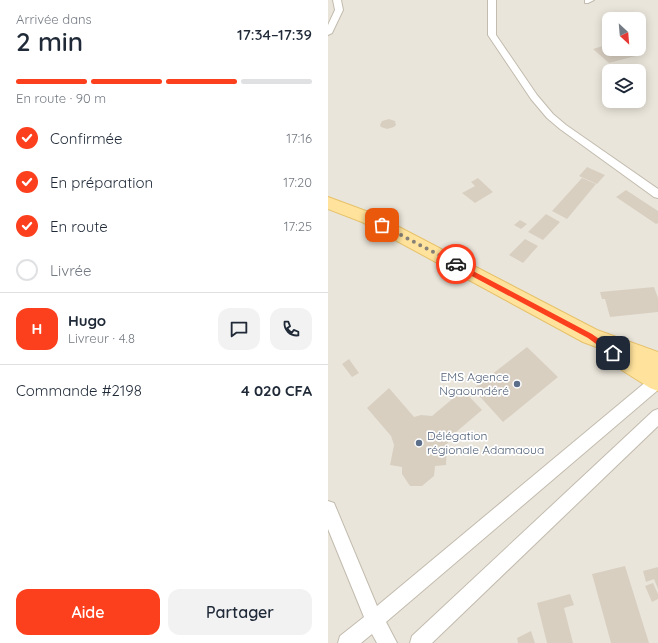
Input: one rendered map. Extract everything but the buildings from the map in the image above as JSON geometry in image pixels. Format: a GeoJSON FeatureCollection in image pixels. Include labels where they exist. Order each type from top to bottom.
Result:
{"type":"FeatureCollection","features":[{"type":"Feature","properties":{"kind":"main road"},"geometry":{"type":"LineString","coordinates":[[328,203],[368,218],[590,336],[658,361]]}},
{"type":"Feature","properties":{"kind":"main road"},"geometry":{"type":"LineString","coordinates":[[590,336],[613,353],[658,381]]}},
{"type":"Feature","properties":{"kind":"street"},"geometry":{"type":"LineString","coordinates":[[328,33],[332,28],[339,10],[337,0]]}},
{"type":"Feature","properties":{"kind":"street"},"geometry":{"type":"LineString","coordinates":[[492,0],[492,35],[534,98],[550,116],[563,127],[658,194]]}},
{"type":"Feature","properties":{"kind":"street"},"geometry":{"type":"LineString","coordinates":[[347,643],[658,381]]}},
{"type":"Feature","properties":{"kind":"street"},"geometry":{"type":"LineString","coordinates":[[419,643],[658,416]]}},
{"type":"Feature","properties":{"kind":"street"},"geometry":{"type":"LineString","coordinates":[[328,509],[374,620],[388,643]]}},
{"type":"Feature","properties":{"kind":"shaded area"},"geometry":{"type":"Polygon","coordinates":[[[328,0],[658,0],[658,643],[328,643],[328,0]]]}},
{"type":"Feature","properties":{"kind":"way so far"},"geometry":{"type":"LineString","coordinates":[[382,225],[456,264]]}},
{"type":"Feature","properties":{"kind":"place","name":"EMS Agence Ngaoundéré"},"geometry":{"type":"Point","coordinates":[517,384]}},
{"type":"Feature","properties":{"kind":"place","name":"Délégation régionale Adamaoua"},"geometry":{"type":"Point","coordinates":[419,443]}},
{"type":"Feature","properties":{"kind":"route"},"geometry":{"type":"LineString","coordinates":[[456,264],[590,336],[613,353]]}}]}
